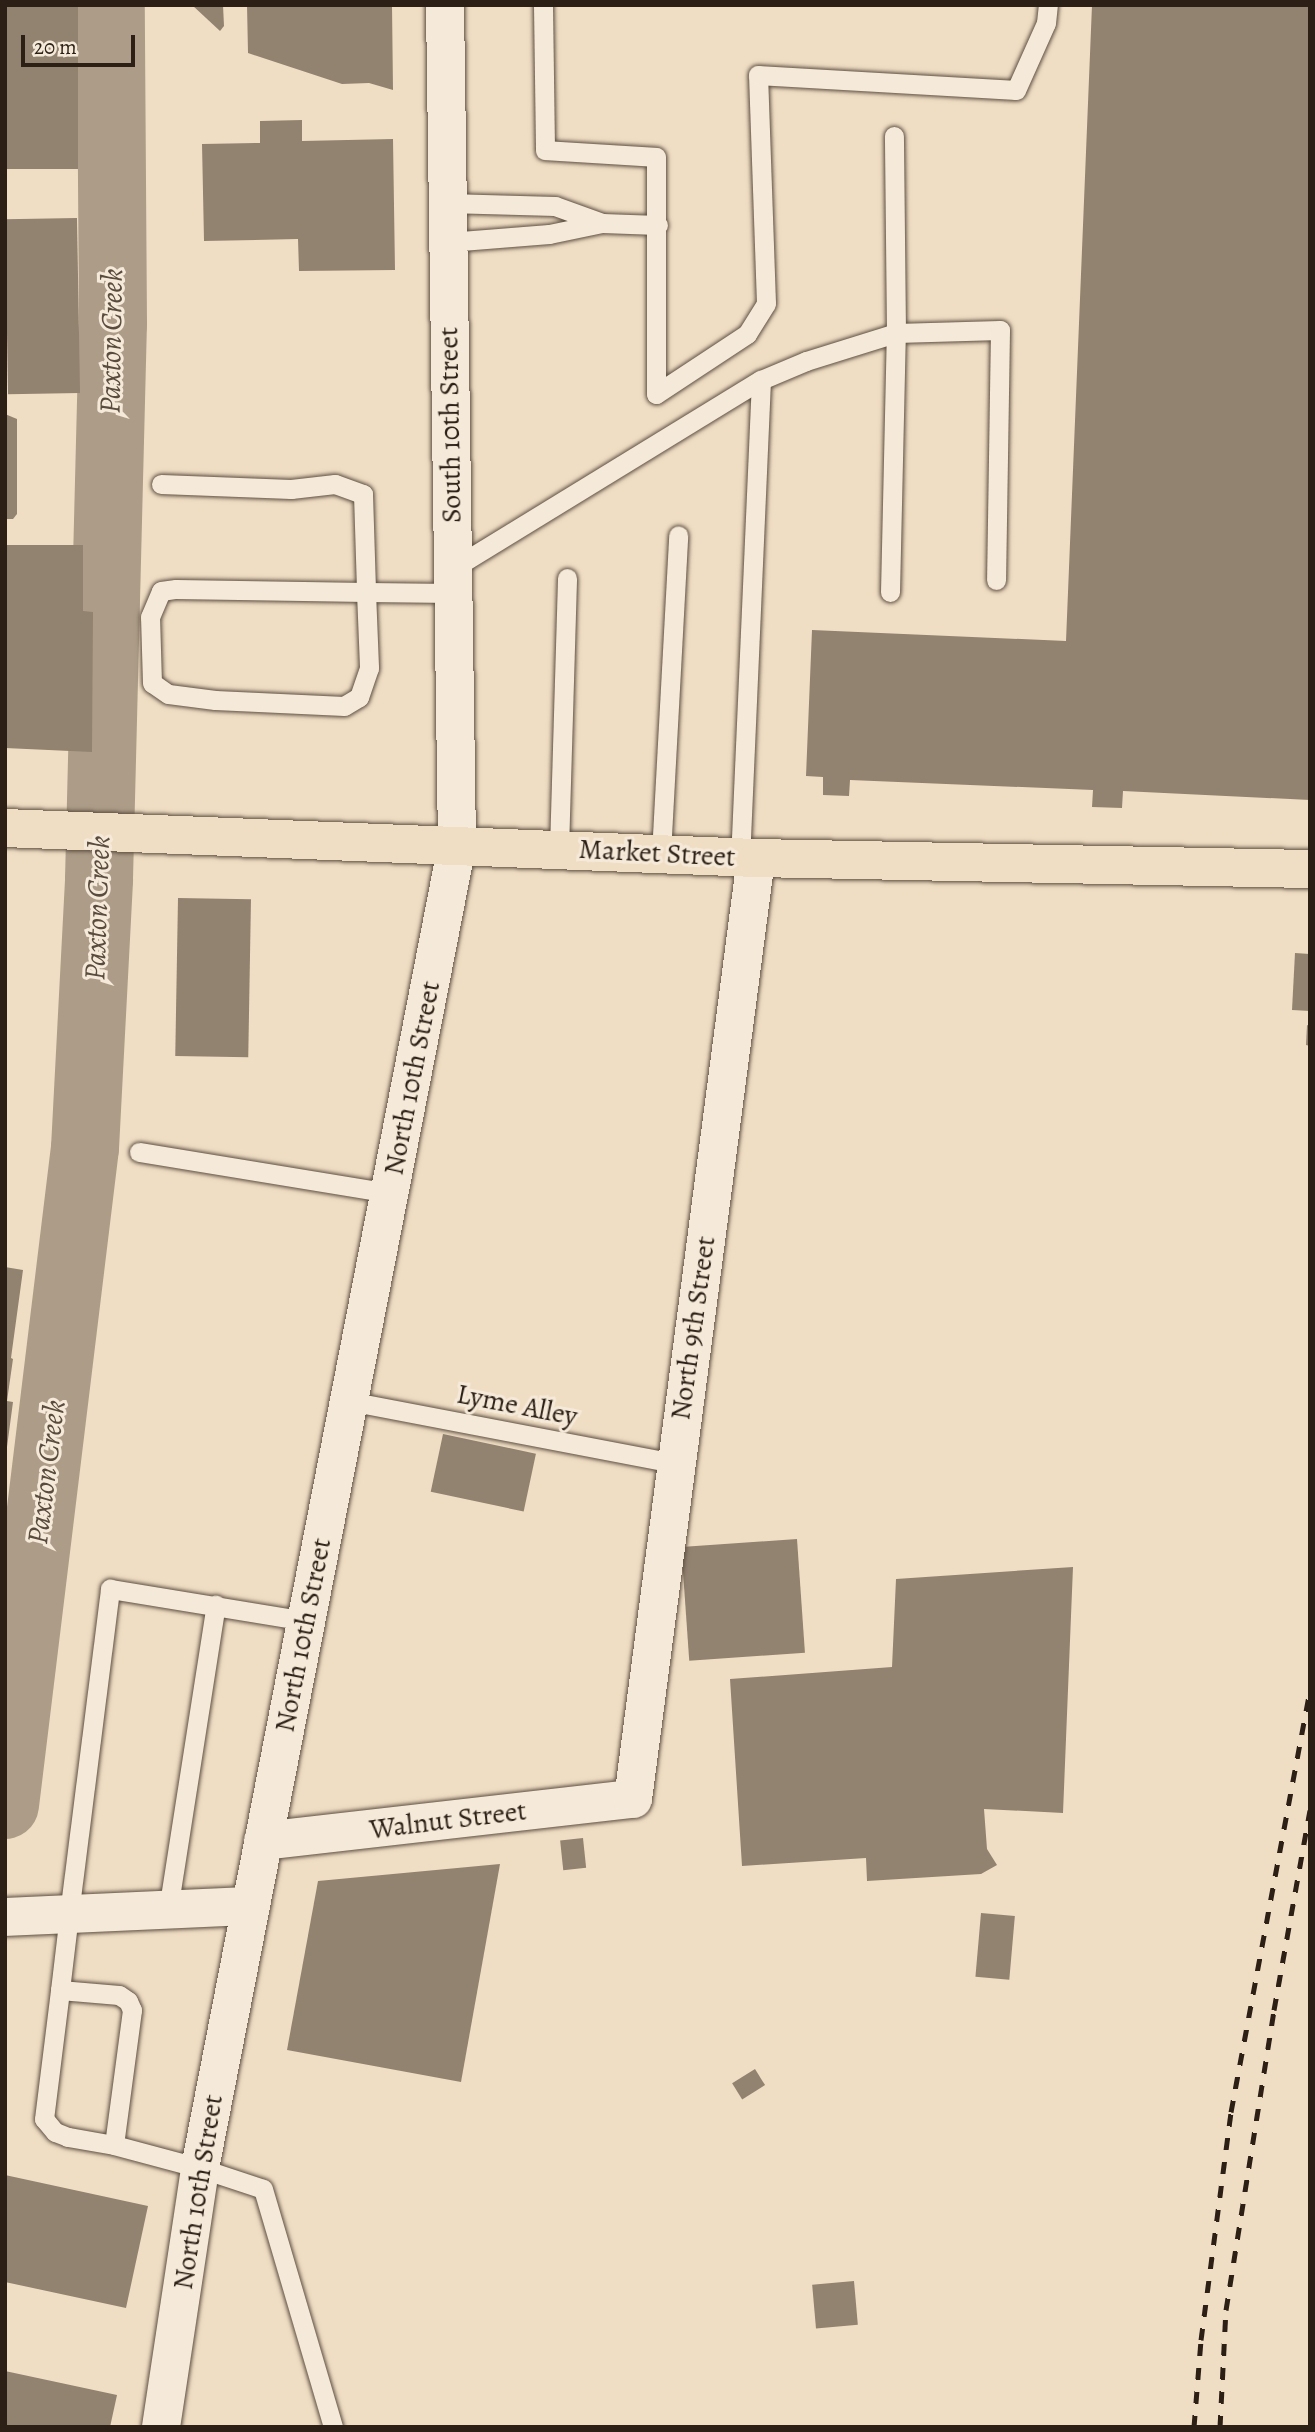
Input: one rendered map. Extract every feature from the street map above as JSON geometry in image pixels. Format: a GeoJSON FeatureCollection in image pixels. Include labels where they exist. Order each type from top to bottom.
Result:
{"type":"FeatureCollection","features":[{"type":"Feature","properties":{"kind":"main road","name":"Market Street"},"geometry":{"type":"LineString","coordinates":[[5,828],[457,844],[748,858],[1310,869]]}},
{"type":"Feature","properties":{"kind":"street","name":"South 10th Street"},"geometry":{"type":"LineString","coordinates":[[445,5],[457,844]]}},
{"type":"Feature","properties":{"kind":"street","name":"North 10th Street"},"geometry":{"type":"LineString","coordinates":[[161,2427],[200,2168],[457,844]]}},
{"type":"Feature","properties":{"kind":"street","name":"North 9th Street"},"geometry":{"type":"LineString","coordinates":[[633,1799],[748,858]]}},
{"type":"Feature","properties":{"kind":"street","name":"Walnut Street"},"geometry":{"type":"LineString","coordinates":[[263,1841],[633,1799]]}},
{"type":"Feature","properties":{"kind":"street"},"geometry":{"type":"LineString","coordinates":[[15,1917],[251,1906]]}},
{"type":"Feature","properties":{"kind":"lane"},"geometry":{"type":"LineString","coordinates":[[543,5],[544,150],[656,157],[656,394],[747,334],[766,303],[758,75],[1016,90],[1046,23],[1048,5]]}},
{"type":"Feature","properties":{"kind":"lane"},"geometry":{"type":"LineString","coordinates":[[890,592],[896,333],[894,136]]}},
{"type":"Feature","properties":{"kind":"lane"},"geometry":{"type":"LineString","coordinates":[[447,203],[555,205],[601,223]]}},
{"type":"Feature","properties":{"kind":"lane"},"geometry":{"type":"LineString","coordinates":[[448,242],[550,234],[601,223],[658,225]]}},
{"type":"Feature","properties":{"kind":"lane"},"geometry":{"type":"LineString","coordinates":[[161,484],[291,489],[335,484],[363,494],[366,592],[369,668],[359,697],[344,706],[168,694],[152,683],[150,617],[161,591],[366,592],[453,581],[761,380],[806,361],[896,333],[1000,330],[996,580]]}},
{"type":"Feature","properties":{"kind":"lane"},"geometry":{"type":"LineString","coordinates":[[748,858],[761,380]]}},
{"type":"Feature","properties":{"kind":"lane"},"geometry":{"type":"LineString","coordinates":[[662,854],[678,535]]}},
{"type":"Feature","properties":{"kind":"lane"},"geometry":{"type":"LineString","coordinates":[[559,849],[567,578]]}},
{"type":"Feature","properties":{"kind":"lane"},"geometry":{"type":"LineString","coordinates":[[139,1152],[389,1193]]}},
{"type":"Feature","properties":{"kind":"lane","name":"Lyme Alley"},"geometry":{"type":"LineString","coordinates":[[349,1401],[674,1463]]}},
{"type":"Feature","properties":{"kind":"lane"},"geometry":{"type":"LineString","coordinates":[[306,1620],[110,1589],[44,2119],[55,2132],[200,2168],[262,2189],[332,2427]]}},
{"type":"Feature","properties":{"kind":"lane"},"geometry":{"type":"LineString","coordinates":[[168,1910],[216,1605]]}},
{"type":"Feature","properties":{"kind":"lane"},"geometry":{"type":"LineString","coordinates":[[60,1990],[119,1995],[128,2001],[132,2010],[114,2145]]}},
{"type":"Feature","properties":{"kind":"building"},"geometry":{"type":"Polygon","coordinates":[[[5,5],[78,5],[78,169],[5,169],[5,5]]]}},
{"type":"Feature","properties":{"kind":"building"},"geometry":{"type":"Polygon","coordinates":[[[192,5],[223,5],[224,26],[220,31],[192,5]]]}},
{"type":"Feature","properties":{"kind":"building"},"geometry":{"type":"Polygon","coordinates":[[[247,5],[392,5],[393,90],[369,83],[342,84],[248,53],[247,5]]]}},
{"type":"Feature","properties":{"kind":"building"},"geometry":{"type":"Polygon","coordinates":[[[1092,5],[1310,5],[1310,800],[1123,791],[1122,808],[1092,807],[1093,790],[850,780],[849,796],[823,795],[823,777],[806,776],[812,630],[1066,641],[1092,5]]]}},
{"type":"Feature","properties":{"kind":"building"},"geometry":{"type":"Polygon","coordinates":[[[302,120],[302,141],[393,139],[395,270],[299,271],[298,239],[204,241],[202,144],[260,143],[260,121],[302,120]]]}},
{"type":"Feature","properties":{"kind":"building"},"geometry":{"type":"Polygon","coordinates":[[[77,218],[80,393],[8,394],[5,219],[77,218]]]}},
{"type":"Feature","properties":{"kind":"building"},"geometry":{"type":"Polygon","coordinates":[[[5,414],[17,419],[17,514],[13,519],[5,519],[5,414]]]}},
{"type":"Feature","properties":{"kind":"building"},"geometry":{"type":"Polygon","coordinates":[[[5,545],[83,545],[83,611],[93,612],[92,752],[5,748],[5,545]]]}},
{"type":"Feature","properties":{"kind":"building"},"geometry":{"type":"Polygon","coordinates":[[[178,898],[251,899],[248,1057],[175,1056],[178,898]]]}},
{"type":"Feature","properties":{"kind":"building"},"geometry":{"type":"Polygon","coordinates":[[[1295,953],[1310,954],[1310,1011],[1292,1010],[1295,953]]]}},
{"type":"Feature","properties":{"kind":"building"},"geometry":{"type":"Polygon","coordinates":[[[1307,1025],[1310,1026],[1310,1046],[1306,1045],[1307,1025]]]}},
{"type":"Feature","properties":{"kind":"building"},"geometry":{"type":"Polygon","coordinates":[[[5,1267],[23,1270],[7,1401],[13,1402],[7,1447],[5,1267]]]}},
{"type":"Feature","properties":{"kind":"building"},"geometry":{"type":"Polygon","coordinates":[[[443,1434],[536,1454],[524,1511],[431,1492],[443,1434]]]}},
{"type":"Feature","properties":{"kind":"building"},"geometry":{"type":"Polygon","coordinates":[[[797,1539],[805,1653],[689,1661],[681,1547],[797,1539]]]}},
{"type":"Feature","properties":{"kind":"building"},"geometry":{"type":"Polygon","coordinates":[[[1073,1567],[1063,1813],[984,1809],[987,1849],[997,1865],[981,1874],[867,1881],[866,1858],[742,1866],[730,1679],[892,1667],[896,1579],[1073,1567]]]}},
{"type":"Feature","properties":{"kind":"building"},"geometry":{"type":"Polygon","coordinates":[[[583,1838],[586,1868],[563,1870],[560,1840],[583,1838]]]}},
{"type":"Feature","properties":{"kind":"building"},"geometry":{"type":"Polygon","coordinates":[[[500,1864],[461,2082],[287,2050],[318,1881],[500,1864]]]}},
{"type":"Feature","properties":{"kind":"building"},"geometry":{"type":"Polygon","coordinates":[[[981,1913],[1015,1916],[1009,1980],[975,1977],[981,1913]]]}},
{"type":"Feature","properties":{"kind":"building"},"geometry":{"type":"Polygon","coordinates":[[[755,2069],[765,2085],[742,2099],[732,2083],[755,2069]]]}},
{"type":"Feature","properties":{"kind":"building"},"geometry":{"type":"Polygon","coordinates":[[[5,2175],[148,2206],[126,2308],[5,2282],[5,2175]]]}},
{"type":"Feature","properties":{"kind":"building"},"geometry":{"type":"Polygon","coordinates":[[[854,2281],[858,2325],[816,2328],[812,2285],[854,2281]]]}},
{"type":"Feature","properties":{"kind":"building"},"geometry":{"type":"Polygon","coordinates":[[[5,2371],[117,2395],[110,2427],[5,2427],[5,2371]]]}},
{"type":"Feature","properties":{"kind":"waterway","name":"Paxton Creek"},"geometry":{"type":"LineString","coordinates":[[5,1805],[85,1148],[99,879],[113,324],[111,5]]}},
{"type":"Feature","properties":{"kind":"railway"},"geometry":{"type":"LineString","coordinates":[[1194,2427],[1201,2340],[1231,2112],[1310,1689]]}},
{"type":"Feature","properties":{"kind":"railway"},"geometry":{"type":"LineString","coordinates":[[1220,2427],[1226,2310],[1274,2010],[1310,1810]]}}]}
